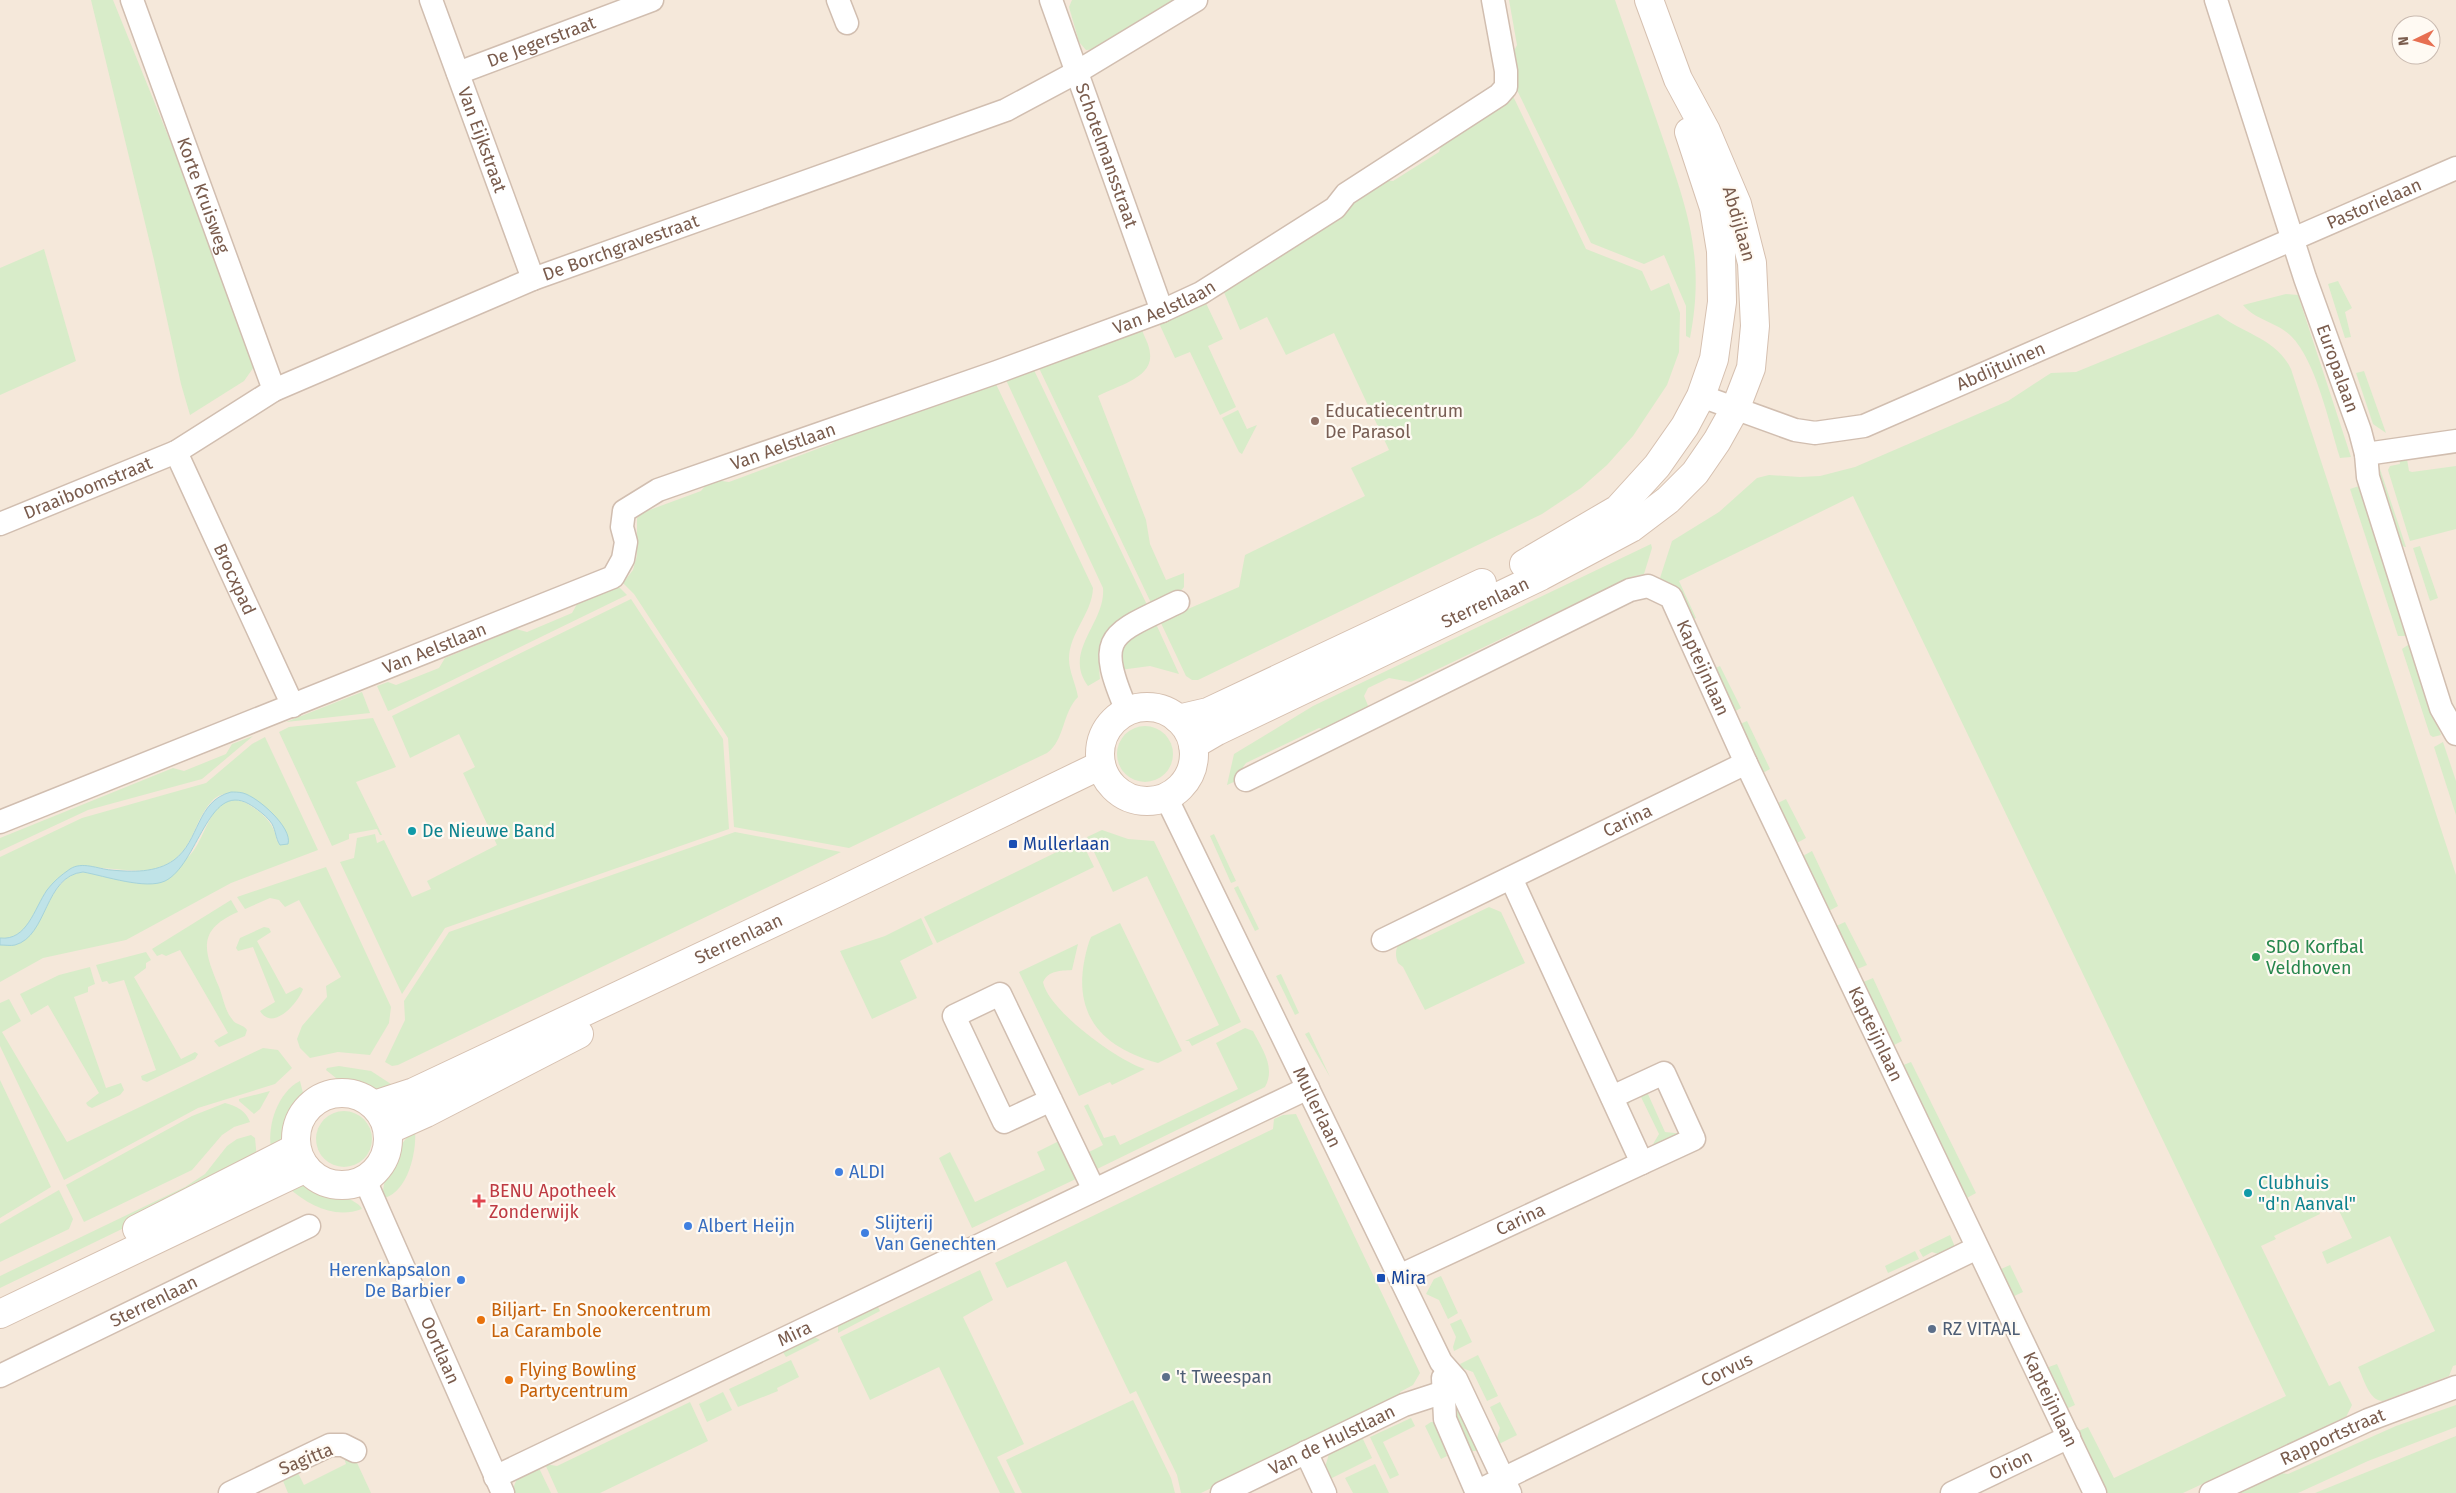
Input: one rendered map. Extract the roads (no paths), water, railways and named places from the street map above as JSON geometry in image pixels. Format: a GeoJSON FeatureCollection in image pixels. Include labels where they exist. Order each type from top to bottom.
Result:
{"type":"FeatureCollection","features":[{"type":"Feature","properties":{"kind":"street","name":"Korte Kruisweg"},"geometry":{"type":"LineString","coordinates":[[132,0],[274,390]]}},
{"type":"Feature","properties":{"kind":"street","name":"Van Eijkstraat"},"geometry":{"type":"LineString","coordinates":[[431,0],[533,279]]}},
{"type":"Feature","properties":{"kind":"street","name":"De Jegerstraat"},"geometry":{"type":"LineString","coordinates":[[458,73],[652,0]]}},
{"type":"Feature","properties":{"kind":"street"},"geometry":{"type":"LineString","coordinates":[[838,0],[847,23]]}},
{"type":"Feature","properties":{"kind":"street","name":"Schotelmansstraat"},"geometry":{"type":"LineString","coordinates":[[1051,0],[1162,312]]}},
{"type":"Feature","properties":{"kind":"street","name":"De Borchgravestraat"},"geometry":{"type":"LineString","coordinates":[[176,452],[274,390],[533,279],[1006,110],[1077,72],[1196,0]]}},
{"type":"Feature","properties":{"kind":"street","name":"Van Aelstlaan"},"geometry":{"type":"LineString","coordinates":[[0,822],[613,577],[624,559],[626,542],[622,527],[624,511],[658,490],[997,372],[1162,312],[1201,293],[1335,208],[1346,194],[1499,95],[1506,87],[1506,71],[1493,0]]}},
{"type":"Feature","properties":{"kind":"street","name":"Abdijlaan"},"geometry":{"type":"LineString","coordinates":[[1649,0],[1678,79],[1706,131],[1737,204],[1752,263],[1755,326],[1751,368],[1736,408]]}},
{"type":"Feature","properties":{"kind":"street","name":"Europalaan"},"geometry":{"type":"LineString","coordinates":[[2216,0],[2292,238],[2360,431],[2366,454],[2368,477],[2441,708],[2456,734]]}},
{"type":"Feature","properties":{"kind":"street","name":"Abdijlaan"},"geometry":{"type":"LineString","coordinates":[[1678,79],[1690,136],[1714,208],[1721,251],[1722,302],[1714,359],[1701,396]]}},
{"type":"Feature","properties":{"kind":"street","name":"Pastorielaan"},"geometry":{"type":"LineString","coordinates":[[2292,238],[2456,168]]}},
{"type":"Feature","properties":{"kind":"street","name":"Abdijtuinen"},"geometry":{"type":"LineString","coordinates":[[1701,396],[1771,422],[1815,433],[1864,426],[2064,341],[2292,238]]}},
{"type":"Feature","properties":{"kind":"street","name":"Sterrenlaan"},"geometry":{"type":"LineString","coordinates":[[1178,719],[1208,712],[1531,561],[1602,519],[1618,509],[1657,466],[1685,426],[1701,396]]}},
{"type":"Feature","properties":{"kind":"street","name":"Sterrenlaan"},"geometry":{"type":"LineString","coordinates":[[1193,745],[1217,731],[1541,576],[1631,528],[1668,500],[1695,473],[1736,408]]}},
{"type":"Feature","properties":{"kind":"street"},"geometry":{"type":"LineString","coordinates":[[2366,454],[2456,441]]}},
{"type":"Feature","properties":{"kind":"street","name":"Brocxpad"},"geometry":{"type":"LineString","coordinates":[[176,452],[293,706]]}},
{"type":"Feature","properties":{"kind":"street","name":"Draaiboomstraat"},"geometry":{"type":"LineString","coordinates":[[0,524],[176,452]]}},
{"type":"Feature","properties":{"kind":"street","name":"Kapteijnlaan"},"geometry":{"type":"LineString","coordinates":[[1246,780],[1630,590],[1648,586],[1671,597],[1746,763],[2095,1493]]}},
{"type":"Feature","properties":{"kind":"street"},"geometry":{"type":"LineString","coordinates":[[1127,711],[1113,677],[1109,660],[1111,644],[1122,630],[1178,602]]}},
{"type":"Feature","properties":{"kind":"street"},"geometry":{"type":"LineString","coordinates":[[1143,707],[1159,709],[1178,719],[1188,731],[1193,745],[1193,761],[1189,775],[1180,788],[1166,797],[1146,801],[1135,800],[1116,790],[1105,773],[1100,749],[1104,734],[1114,720],[1127,711],[1143,707]]}},
{"type":"Feature","properties":{"kind":"street","name":"Carina"},"geometry":{"type":"LineString","coordinates":[[1383,940],[1746,763]]}},
{"type":"Feature","properties":{"kind":"street","name":"Sterrenlaan"},"geometry":{"type":"LineString","coordinates":[[374,1105],[414,1092],[834,894],[1105,773]]}},
{"type":"Feature","properties":{"kind":"street","name":"Sterrenlaan"},"geometry":{"type":"LineString","coordinates":[[388,1130],[426,1113],[594,1026],[1105,773]]}},
{"type":"Feature","properties":{"kind":"street","name":"Mullerlaan"},"geometry":{"type":"LineString","coordinates":[[1166,797],[1441,1362],[1456,1379],[1507,1486]]}},
{"type":"Feature","properties":{"kind":"street"},"geometry":{"type":"LineString","coordinates":[[1511,878],[1642,1163]]}},
{"type":"Feature","properties":{"kind":"street"},"geometry":{"type":"LineString","coordinates":[[1051,1100],[1004,1122],[954,1016],[1000,994],[1051,1100],[1094,1190]]}},
{"type":"Feature","properties":{"kind":"street","name":"Carina"},"geometry":{"type":"LineString","coordinates":[[1399,1276],[1694,1139],[1664,1073],[1612,1097]]}},
{"type":"Feature","properties":{"kind":"street","name":"Mira"},"geometry":{"type":"LineString","coordinates":[[499,1485],[1094,1190],[1308,1088]]}},
{"type":"Feature","properties":{"kind":"street"},"geometry":{"type":"LineString","coordinates":[[335,1093],[349,1093],[363,1097],[374,1105],[383,1117],[388,1130],[388,1145],[384,1158],[376,1171],[365,1180],[340,1186],[327,1183],[315,1177],[301,1158],[296,1136],[299,1120],[308,1107],[321,1097],[335,1093]]}},
{"type":"Feature","properties":{"kind":"street"},"geometry":{"type":"LineString","coordinates":[[0,1296],[99,1248],[301,1158]]}},
{"type":"Feature","properties":{"kind":"street"},"geometry":{"type":"LineString","coordinates":[[0,1314],[301,1158]]}},
{"type":"Feature","properties":{"kind":"street","name":"Oortlaan"},"geometry":{"type":"LineString","coordinates":[[365,1180],[499,1485]]}},
{"type":"Feature","properties":{"kind":"street","name":"Sterrenlaan"},"geometry":{"type":"LineString","coordinates":[[0,1376],[309,1226]]}},
{"type":"Feature","properties":{"kind":"street","name":"Corvus"},"geometry":{"type":"LineString","coordinates":[[1477,1492],[1507,1486],[1977,1248]]}},
{"type":"Feature","properties":{"kind":"street","name":"Mullerlaan"},"geometry":{"type":"LineString","coordinates":[[1441,1362],[1445,1419],[1477,1492]]}},
{"type":"Feature","properties":{"kind":"street","name":"Rapportstraat"},"geometry":{"type":"LineString","coordinates":[[2211,1493],[2368,1420],[2456,1387]]}},
{"type":"Feature","properties":{"kind":"street","name":"Van de Hulstlaan"},"geometry":{"type":"LineString","coordinates":[[1222,1493],[1404,1405],[1444,1392]]}},
{"type":"Feature","properties":{"kind":"street","name":"Orion"},"geometry":{"type":"LineString","coordinates":[[1952,1493],[2069,1437]]}},
{"type":"Feature","properties":{"kind":"street","name":"Sagitta"},"geometry":{"type":"LineString","coordinates":[[230,1493],[330,1445],[343,1445],[355,1451]]}},
{"type":"Feature","properties":{"kind":"street"},"geometry":{"type":"LineString","coordinates":[[1306,1452],[1325,1493]]}},
{"type":"Feature","properties":{"kind":"water"},"geometry":{"type":"Polygon","coordinates":[[[231,792],[241,793],[257,800],[273,814],[285,830],[288,844],[280,845],[270,821],[249,804],[235,800],[223,804],[213,814],[186,859],[176,872],[165,881],[147,884],[137,883],[83,872],[70,876],[53,894],[41,919],[26,939],[15,945],[0,945],[0,938],[9,938],[23,929],[49,887],[70,869],[85,866],[111,870],[144,871],[160,867],[174,860],[189,843],[204,812],[220,797],[231,792]]]}},
{"type":"Feature","properties":{"kind":"place","name":"Educatiecentrum De Parasol"},"geometry":{"type":"Point","coordinates":[1315,421]}},
{"type":"Feature","properties":{"kind":"place","name":"De Nieuwe Band"},"geometry":{"type":"Point","coordinates":[412,831]}},
{"type":"Feature","properties":{"kind":"place","name":"Mullerlaan"},"geometry":{"type":"Point","coordinates":[1013,844]}},
{"type":"Feature","properties":{"kind":"place","name":"SDO Korfbal Veldhoven"},"geometry":{"type":"Point","coordinates":[2256,957]}},
{"type":"Feature","properties":{"kind":"place","name":"ALDI"},"geometry":{"type":"Point","coordinates":[839,1172]}},
{"type":"Feature","properties":{"kind":"place","name":"Clubhuis \"d'n Aanval\""},"geometry":{"type":"Point","coordinates":[2248,1193]}},
{"type":"Feature","properties":{"kind":"place","name":"BENU Apotheek Zonderwijk"},"geometry":{"type":"Point","coordinates":[479,1201]}},
{"type":"Feature","properties":{"kind":"place","name":"Albert Heijn"},"geometry":{"type":"Point","coordinates":[688,1226]}},
{"type":"Feature","properties":{"kind":"place","name":"Slijterij Van Genechten"},"geometry":{"type":"Point","coordinates":[865,1233]}},
{"type":"Feature","properties":{"kind":"place","name":"Mira"},"geometry":{"type":"Point","coordinates":[1381,1278]}},
{"type":"Feature","properties":{"kind":"place","name":"Herenkapsalon De Barbier"},"geometry":{"type":"Point","coordinates":[461,1280]}},
{"type":"Feature","properties":{"kind":"place","name":"Biljart- En Snookercentrum La Carambole"},"geometry":{"type":"Point","coordinates":[481,1320]}},
{"type":"Feature","properties":{"kind":"place","name":"RZ VITAAL"},"geometry":{"type":"Point","coordinates":[1932,1329]}},
{"type":"Feature","properties":{"kind":"place","name":"'t Tweespan"},"geometry":{"type":"Point","coordinates":[1166,1377]}},
{"type":"Feature","properties":{"kind":"place","name":"Flying Bowling Partycentrum"},"geometry":{"type":"Point","coordinates":[509,1380]}}]}
